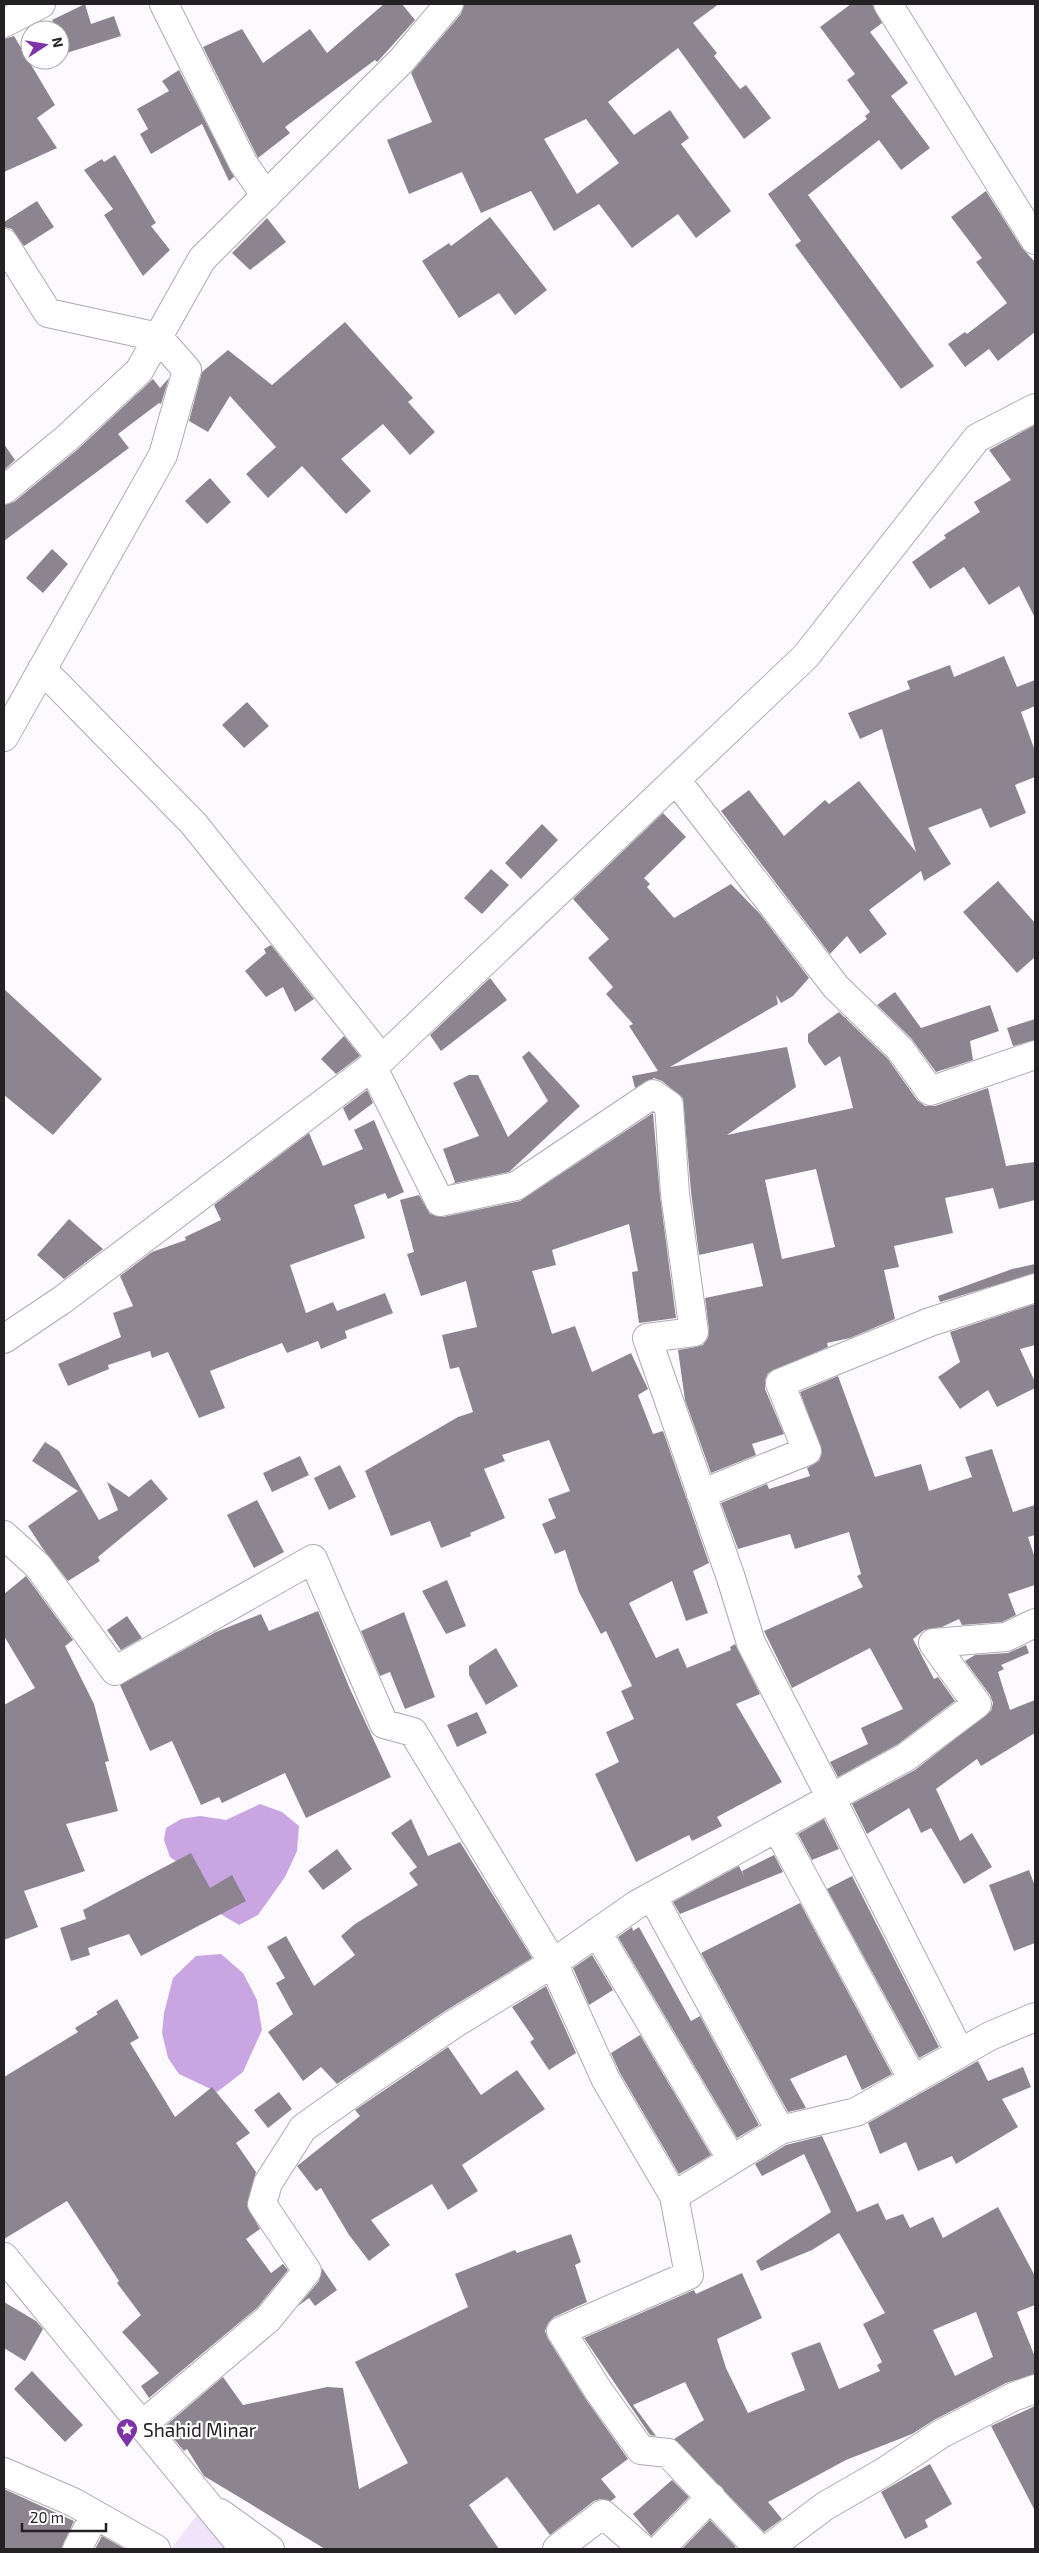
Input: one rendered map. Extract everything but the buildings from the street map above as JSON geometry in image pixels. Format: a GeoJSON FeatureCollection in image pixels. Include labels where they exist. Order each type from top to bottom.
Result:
{"type":"FeatureCollection","features":[{"type":"Feature","properties":{"kind":"street"},"geometry":{"type":"LineString","coordinates":[[4,23],[41,4]]}},
{"type":"Feature","properties":{"kind":"street"},"geometry":{"type":"LineString","coordinates":[[164,4],[243,163],[266,196]]}},
{"type":"Feature","properties":{"kind":"street"},"geometry":{"type":"LineString","coordinates":[[4,490],[67,438],[139,372],[202,259],[402,60],[449,4]]}},
{"type":"Feature","properties":{"kind":"street"},"geometry":{"type":"LineString","coordinates":[[888,4],[1035,240]]}},
{"type":"Feature","properties":{"kind":"street"},"geometry":{"type":"LineString","coordinates":[[4,243],[48,313],[158,338],[188,370],[163,455],[4,737]]}},
{"type":"Feature","properties":{"kind":"street"},"geometry":{"type":"LineString","coordinates":[[4,1339],[70,1294],[377,1062],[806,656],[977,438],[1035,408]]}},
{"type":"Feature","properties":{"kind":"street"},"geometry":{"type":"LineString","coordinates":[[42,669],[193,823],[377,1062],[440,1202],[516,1186],[653,1094],[669,1105],[675,1194],[694,1332],[647,1338],[731,1578],[750,1643],[831,1798],[960,2054]]}},
{"type":"Feature","properties":{"kind":"street"},"geometry":{"type":"LineString","coordinates":[[676,780],[836,987],[900,1049],[930,1091],[1035,1056]]}},
{"type":"Feature","properties":{"kind":"street"},"geometry":{"type":"LineString","coordinates":[[701,1494],[807,1451],[780,1382],[930,1322],[1035,1288]]}},
{"type":"Feature","properties":{"kind":"street"},"geometry":{"type":"LineString","coordinates":[[4,1535],[38,1566],[114,1671],[313,1559],[384,1724],[413,1732],[553,1963],[606,2080],[674,2196],[690,2275],[561,2331],[598,2390],[641,2450],[668,2453],[758,2549]]}},
{"type":"Feature","properties":{"kind":"street"},"geometry":{"type":"LineString","coordinates":[[142,2425],[268,2320],[307,2271],[262,2204],[268,2183],[303,2128],[454,2024],[553,1963],[652,1896],[906,1757],[977,1704],[933,1643],[1006,1637],[1035,1623]]}},
{"type":"Feature","properties":{"kind":"street"},"geometry":{"type":"LineString","coordinates":[[777,1828],[913,2080]]}},
{"type":"Feature","properties":{"kind":"street"},"geometry":{"type":"LineString","coordinates":[[652,1896],[780,2130]]}},
{"type":"Feature","properties":{"kind":"street"},"geometry":{"type":"LineString","coordinates":[[597,1932],[732,2160]]}},
{"type":"Feature","properties":{"kind":"street"},"geometry":{"type":"LineString","coordinates":[[674,2196],[780,2130],[856,2112],[990,2036],[1035,2017]]}},
{"type":"Feature","properties":{"kind":"street"},"geometry":{"type":"LineString","coordinates":[[4,2257],[244,2549]]}},
{"type":"Feature","properties":{"kind":"street"},"geometry":{"type":"LineString","coordinates":[[768,2549],[825,2506],[884,2472],[941,2434],[1014,2397],[1035,2389]]}},
{"type":"Feature","properties":{"kind":"street"},"geometry":{"type":"LineString","coordinates":[[4,2472],[73,2502],[156,2549]]}},
{"type":"Feature","properties":{"kind":"street"},"geometry":{"type":"LineString","coordinates":[[660,2549],[711,2497]]}},
{"type":"Feature","properties":{"kind":"street"},"geometry":{"type":"LineString","coordinates":[[206,2503],[270,2549]]}},
{"type":"Feature","properties":{"kind":"street"},"geometry":{"type":"LineString","coordinates":[[557,2549],[603,2514],[643,2549]]}},
{"type":"Feature","properties":{"kind":"street"},"geometry":{"type":"LineString","coordinates":[[77,2549],[96,2515]]}},
{"type":"Feature","properties":{"kind":"shaded area"},"geometry":{"type":"Polygon","coordinates":[[[260,1804],[282,1812],[299,1826],[297,1851],[285,1877],[258,1915],[239,1925],[217,1912],[183,1866],[170,1857],[164,1840],[166,1828],[181,1819],[200,1816],[226,1820],[260,1804]]]}},
{"type":"Feature","properties":{"kind":"shaded area"},"geometry":{"type":"Polygon","coordinates":[[[221,1954],[243,1973],[257,2000],[262,2030],[243,2072],[217,2092],[179,2074],[168,2058],[162,2033],[164,2013],[173,1978],[196,1956],[221,1954]]]}},
{"type":"Feature","properties":{"kind":"shaded area"},"geometry":{"type":"Polygon","coordinates":[[[206,2503],[244,2549],[171,2549],[206,2503]]]}},
{"type":"Feature","properties":{"kind":"place","name":"Shahid Minar"},"geometry":{"type":"Point","coordinates":[127,2448]}}]}
